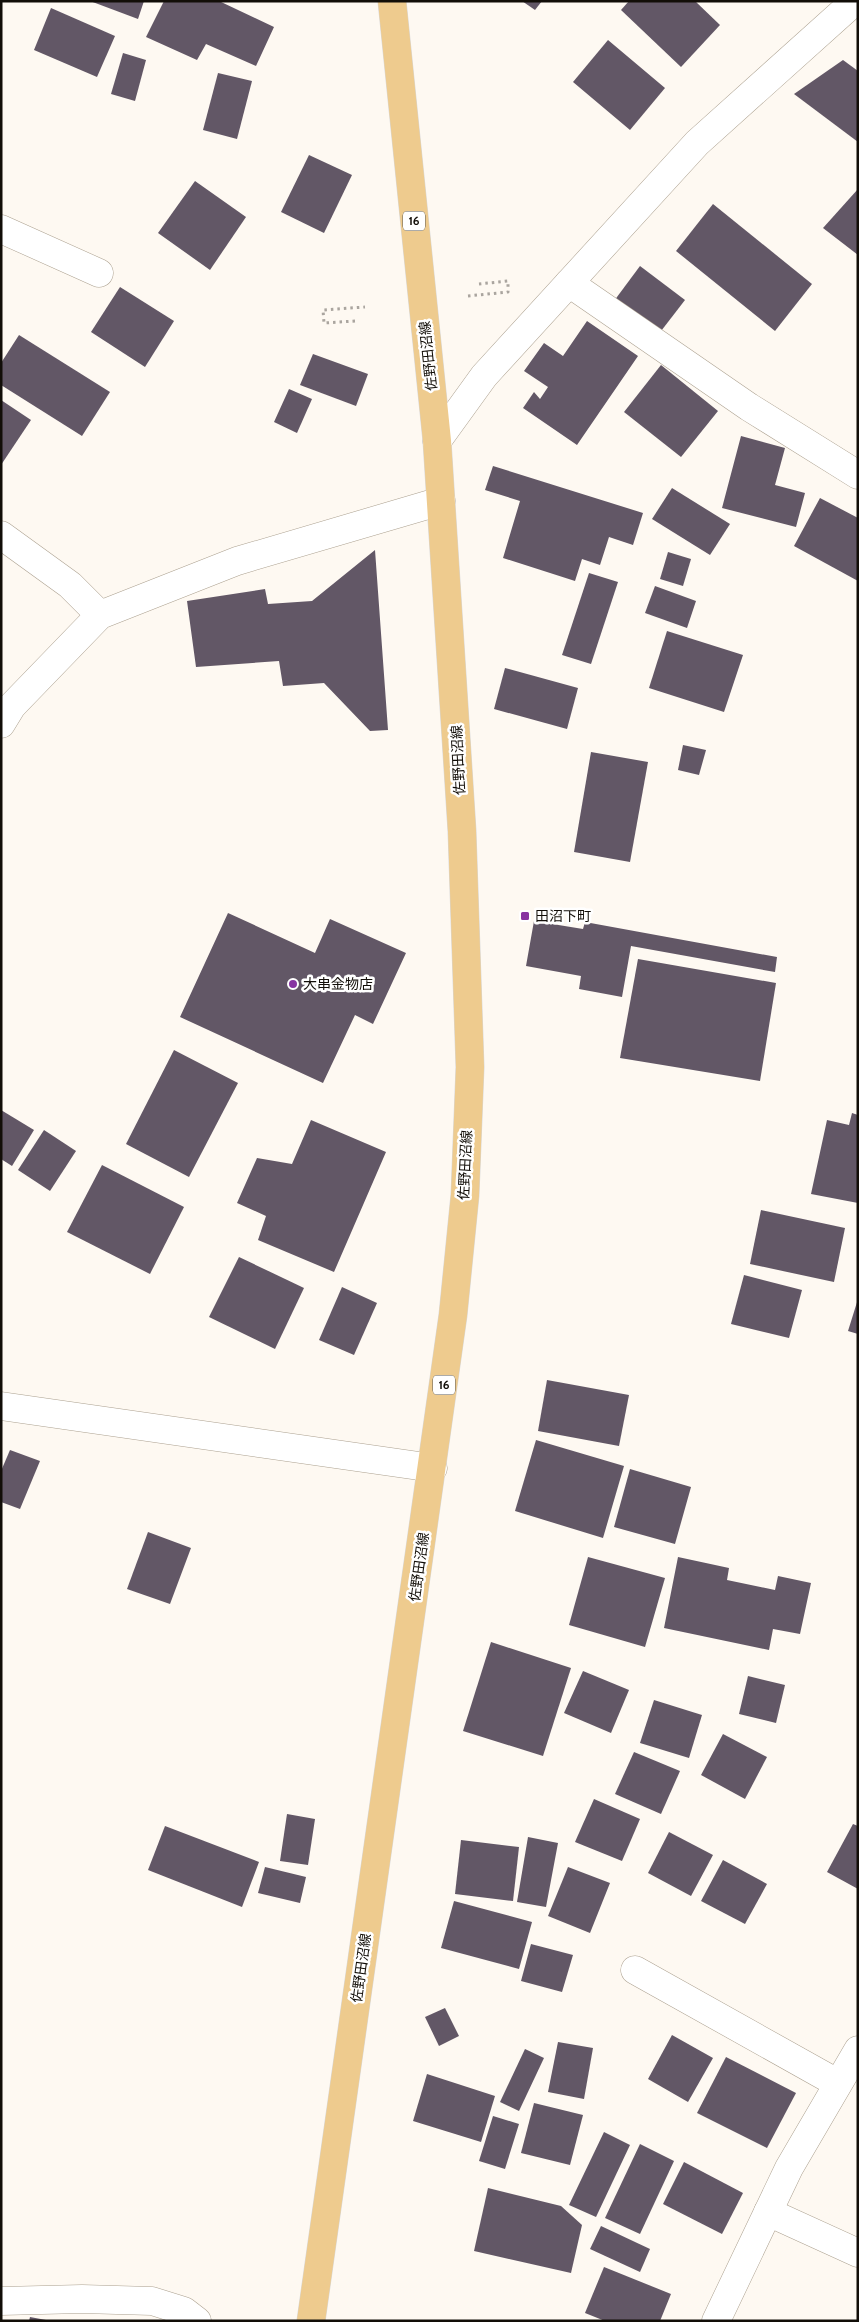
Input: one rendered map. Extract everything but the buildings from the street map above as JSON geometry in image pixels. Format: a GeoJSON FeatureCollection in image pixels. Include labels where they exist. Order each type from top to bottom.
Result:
{"type":"FeatureCollection","features":[{"type":"Feature","properties":{"kind":"main road","name":"佐野田沼線"},"geometry":{"type":"LineString","coordinates":[[310,2321],[433,1468],[453,1315],[465,1195],[470,1067],[463,840],[437,442],[392,1]]}},
{"type":"Feature","properties":{"kind":"street"},"geometry":{"type":"LineString","coordinates":[[437,442],[484,376],[698,143],[855,1]]}},
{"type":"Feature","properties":{"kind":"street"},"geometry":{"type":"LineString","coordinates":[[1,229],[99,273]]}},
{"type":"Feature","properties":{"kind":"street"},"geometry":{"type":"LineString","coordinates":[[569,283],[749,407],[858,475]]}},
{"type":"Feature","properties":{"kind":"street"},"geometry":{"type":"LineString","coordinates":[[1,724],[12,706],[100,614],[237,561],[441,501]]}},
{"type":"Feature","properties":{"kind":"street"},"geometry":{"type":"LineString","coordinates":[[1,535],[70,585],[100,614]]}},
{"type":"Feature","properties":{"kind":"street"},"geometry":{"type":"LineString","coordinates":[[1,1406],[433,1468]]}},
{"type":"Feature","properties":{"kind":"street"},"geometry":{"type":"LineString","coordinates":[[635,1970],[837,2083]]}},
{"type":"Feature","properties":{"kind":"street"},"geometry":{"type":"LineString","coordinates":[[716,2321],[789,2168],[858,2050]]}},
{"type":"Feature","properties":{"kind":"street"},"geometry":{"type":"LineString","coordinates":[[768,2212],[858,2253]]}},
{"type":"Feature","properties":{"kind":"street"},"geometry":{"type":"LineString","coordinates":[[1,2301],[82,2299],[152,2301],[184,2311],[197,2321]]}},
{"type":"Feature","properties":{"kind":"path"},"geometry":{"type":"LineString","coordinates":[[468,296],[508,292],[508,281],[479,284]]}},
{"type":"Feature","properties":{"kind":"path"},"geometry":{"type":"LineString","coordinates":[[355,322],[324,323],[323,310],[365,307]]}},
{"type":"Feature","properties":{"kind":"place","name":"田沼下町"},"geometry":{"type":"Point","coordinates":[525,916]}},
{"type":"Feature","properties":{"kind":"place","name":"大串金物店"},"geometry":{"type":"Point","coordinates":[293,984]}}]}
